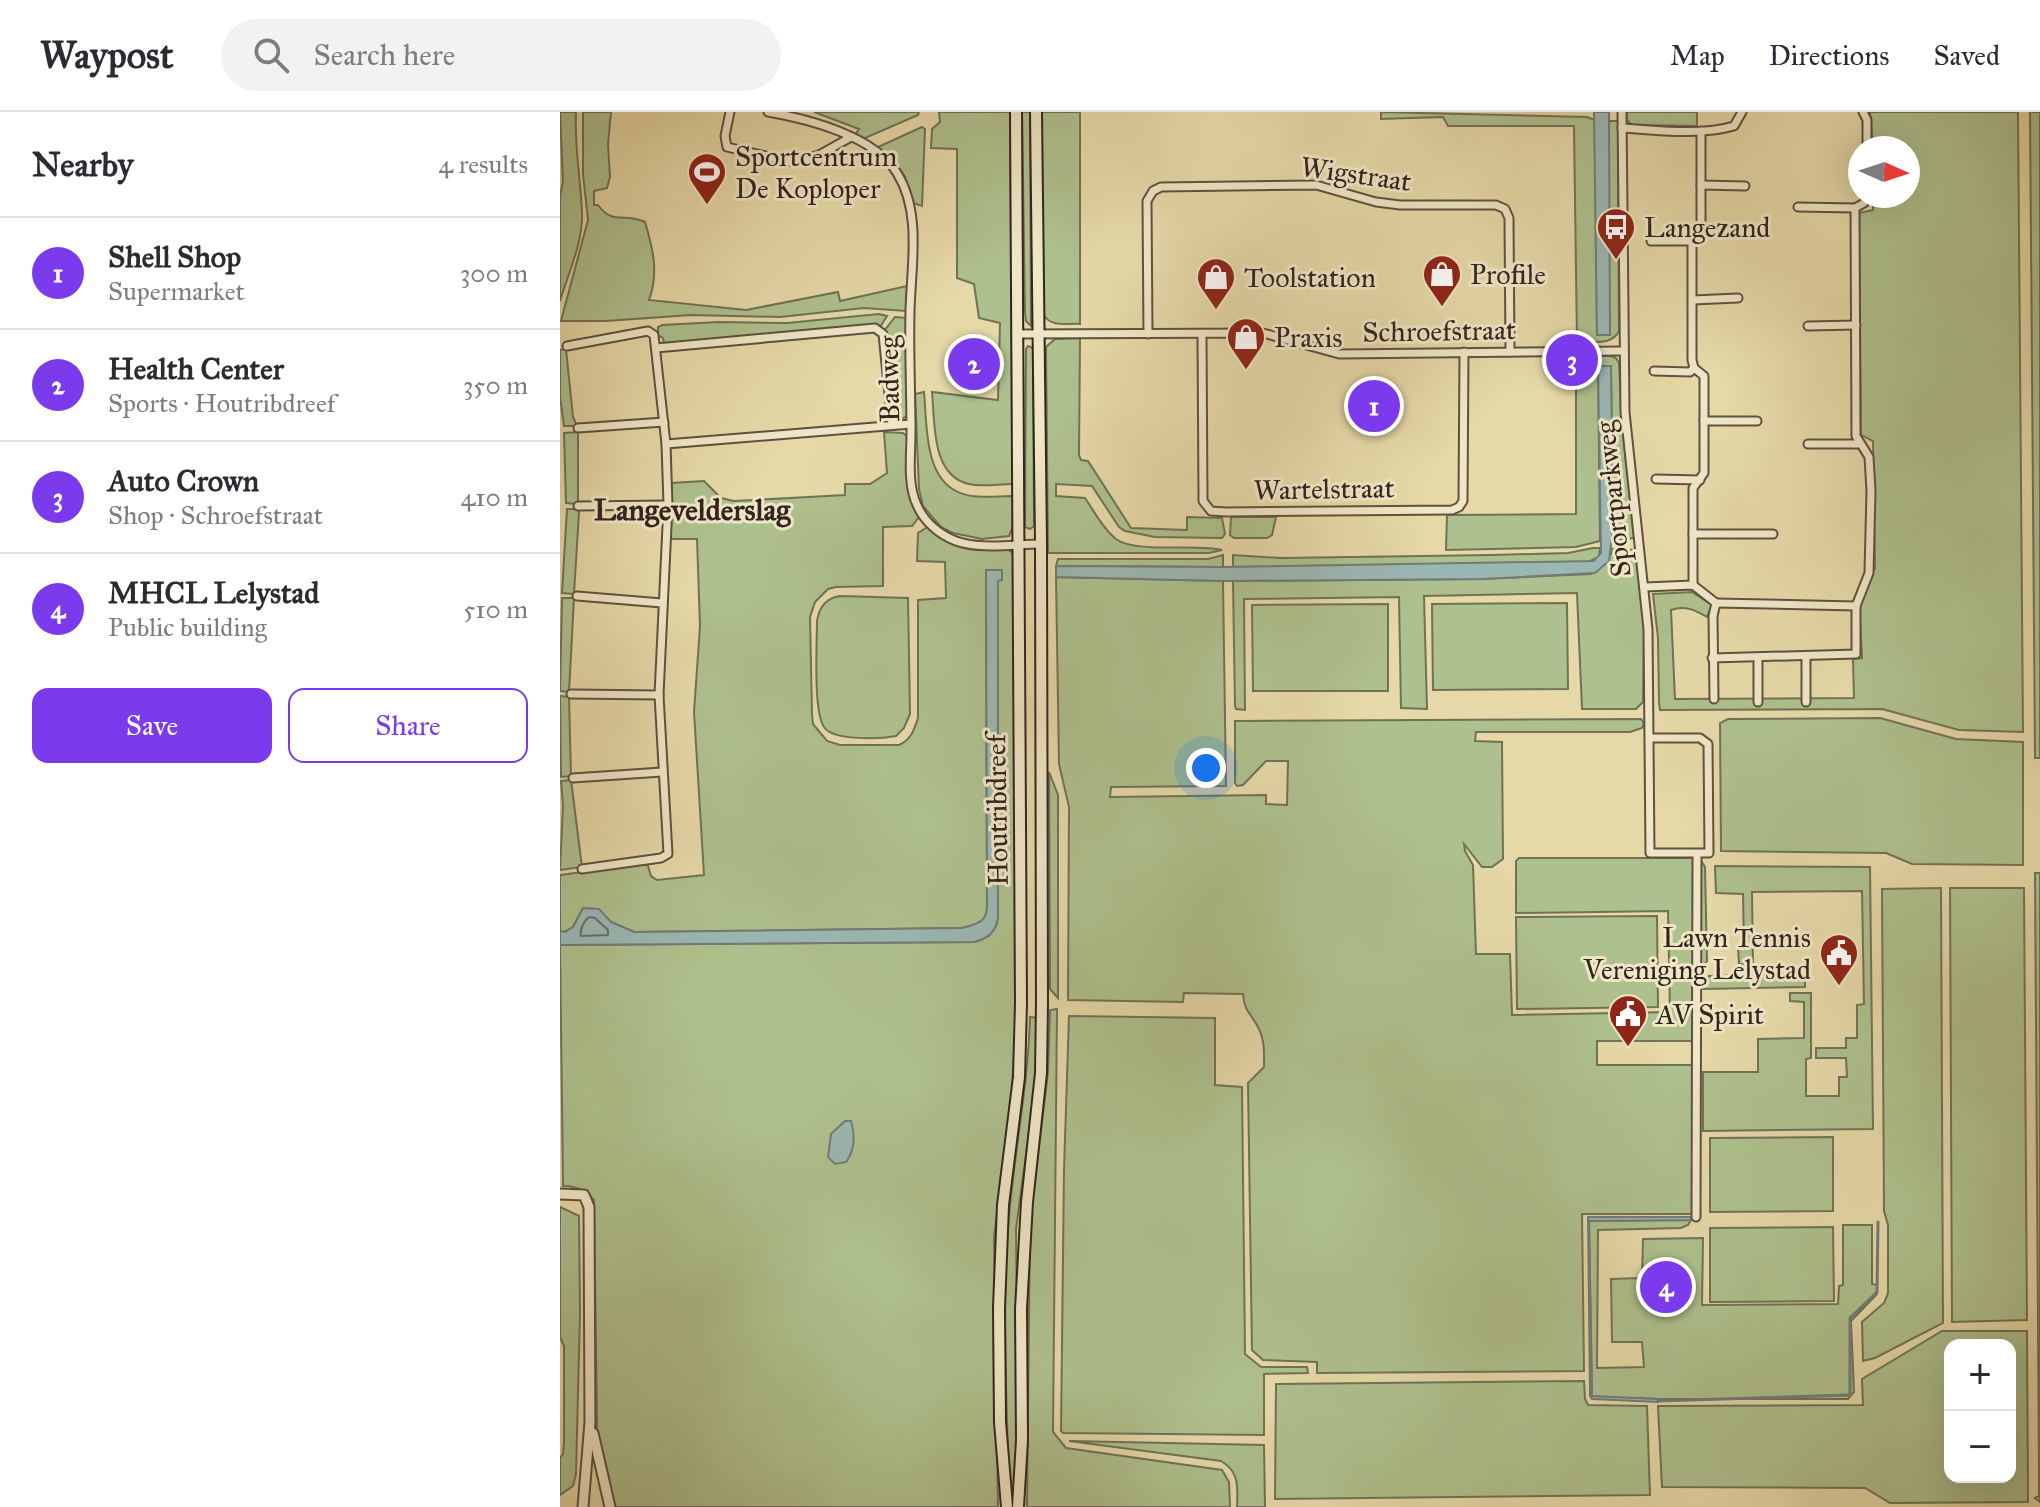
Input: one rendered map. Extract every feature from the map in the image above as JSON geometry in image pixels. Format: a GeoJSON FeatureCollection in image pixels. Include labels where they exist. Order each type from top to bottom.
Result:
{"type":"FeatureCollection","features":[{"type":"Feature","properties":{"kind":"main road","name":"Houtribdreef"},"geometry":{"type":"LineString","coordinates":[[1004,1507],[999,1308],[1003,1205],[1019,1077],[1021,1003],[1016,112]]}},
{"type":"Feature","properties":{"kind":"main road","name":"Houtribdreef"},"geometry":{"type":"LineString","coordinates":[[1018,1507],[1021,1487],[1021,1309],[1027,1202],[1041,1073],[1041,544],[1036,112]]}},
{"type":"Feature","properties":{"kind":"main road","name":"Houtribdreef"},"geometry":{"type":"LineString","coordinates":[[1021,1487],[1024,1507]]}},
{"type":"Feature","properties":{"kind":"street"},"geometry":{"type":"LineString","coordinates":[[730,112],[725,136],[727,147],[792,162],[819,155],[851,137]]}},
{"type":"Feature","properties":{"kind":"street","name":"Badweg"},"geometry":{"type":"LineString","coordinates":[[768,112],[810,121],[851,137],[885,159],[905,189],[910,209],[913,254],[910,313],[914,497],[924,518],[936,531],[970,545],[1041,544]]}},
{"type":"Feature","properties":{"kind":"street","name":"Sportparkweg"},"geometry":{"type":"LineString","coordinates":[[1622,112],[1625,412],[1648,629],[1650,853],[1697,854]]}},
{"type":"Feature","properties":{"kind":"street"},"geometry":{"type":"LineString","coordinates":[[1622,128],[1701,131],[1734,126],[1742,112]]}},
{"type":"Feature","properties":{"kind":"street"},"geometry":{"type":"LineString","coordinates":[[1863,112],[1867,120],[1867,136]]}},
{"type":"Feature","properties":{"kind":"street"},"geometry":{"type":"LineString","coordinates":[[1693,585],[1693,488],[1704,473],[1704,376],[1694,368],[1692,360],[1692,245],[1701,231],[1701,131]]}},
{"type":"Feature","properties":{"kind":"street","name":"Wigstraat"},"geometry":{"type":"LineString","coordinates":[[1148,334],[1147,201],[1153,191],[1161,187],[1316,185],[1376,202],[1496,205],[1505,209],[1509,218],[1510,352]]}},
{"type":"Feature","properties":{"kind":"street"},"geometry":{"type":"LineString","coordinates":[[1701,185],[1745,186]]}},
{"type":"Feature","properties":{"kind":"street"},"geometry":{"type":"LineString","coordinates":[[1798,207],[1848,208]]}},
{"type":"Feature","properties":{"kind":"street"},"geometry":{"type":"LineString","coordinates":[[1712,658],[1806,658],[1856,654],[1856,606],[1869,573],[1871,491],[1869,457],[1856,436],[1855,208]]}},
{"type":"Feature","properties":{"kind":"street"},"geometry":{"type":"LineString","coordinates":[[1651,241],[1696,241]]}},
{"type":"Feature","properties":{"kind":"street"},"geometry":{"type":"LineString","coordinates":[[1693,300],[1738,298]]}},
{"type":"Feature","properties":{"kind":"street"},"geometry":{"type":"LineString","coordinates":[[1808,326],[1856,325]]}},
{"type":"Feature","properties":{"kind":"street"},"geometry":{"type":"LineString","coordinates":[[656,348],[875,328],[883,334],[892,425]]}},
{"type":"Feature","properties":{"kind":"street"},"geometry":{"type":"LineString","coordinates":[[567,346],[648,331],[654,335],[666,444],[668,505],[659,695],[668,854],[661,858],[582,869]]}},
{"type":"Feature","properties":{"kind":"street","name":"Schroefstraat"},"geometry":{"type":"LineString","coordinates":[[1018,334],[1263,333],[1339,354],[1623,351]]}},
{"type":"Feature","properties":{"kind":"street","name":"Wartelstraat"},"geometry":{"type":"LineString","coordinates":[[1202,334],[1203,501],[1211,511],[1452,510],[1459,507],[1463,501],[1464,352]]}},
{"type":"Feature","properties":{"kind":"street"},"geometry":{"type":"LineString","coordinates":[[1654,371],[1690,372],[1694,368]]}},
{"type":"Feature","properties":{"kind":"street"},"geometry":{"type":"LineString","coordinates":[[1704,421],[1757,421]]}},
{"type":"Feature","properties":{"kind":"street"},"geometry":{"type":"LineString","coordinates":[[578,428],[664,422]]}},
{"type":"Feature","properties":{"kind":"street"},"geometry":{"type":"LineString","coordinates":[[666,444],[911,424]]}},
{"type":"Feature","properties":{"kind":"street"},"geometry":{"type":"LineString","coordinates":[[1808,444],[1860,444]]}},
{"type":"Feature","properties":{"kind":"street"},"geometry":{"type":"LineString","coordinates":[[1656,479],[1700,480]]}},
{"type":"Feature","properties":{"kind":"street"},"geometry":{"type":"LineString","coordinates":[[578,506],[668,505]]}},
{"type":"Feature","properties":{"kind":"street"},"geometry":{"type":"LineString","coordinates":[[1693,534],[1773,534]]}},
{"type":"Feature","properties":{"kind":"street"},"geometry":{"type":"LineString","coordinates":[[1645,587],[1693,585],[1716,603],[1856,606]]}},
{"type":"Feature","properties":{"kind":"street"},"geometry":{"type":"LineString","coordinates":[[577,596],[662,603]]}},
{"type":"Feature","properties":{"kind":"street"},"geometry":{"type":"LineString","coordinates":[[1714,699],[1712,658],[1716,603]]}},
{"type":"Feature","properties":{"kind":"street"},"geometry":{"type":"LineString","coordinates":[[1758,657],[1758,702]]}},
{"type":"Feature","properties":{"kind":"street"},"geometry":{"type":"LineString","coordinates":[[1806,658],[1806,702]]}},
{"type":"Feature","properties":{"kind":"street"},"geometry":{"type":"LineString","coordinates":[[571,694],[659,695]]}},
{"type":"Feature","properties":{"kind":"street"},"geometry":{"type":"LineString","coordinates":[[1650,738],[1700,738],[1708,744],[1709,853],[1697,854],[1696,1217]]}},
{"type":"Feature","properties":{"kind":"street"},"geometry":{"type":"LineString","coordinates":[[573,778],[662,772]]}},
{"type":"Feature","properties":{"kind":"street"},"geometry":{"type":"LineString","coordinates":[[560,1194],[584,1195],[589,1207],[590,1422],[583,1507]]}},
{"type":"Feature","properties":{"kind":"street"},"geometry":{"type":"LineString","coordinates":[[590,1422],[610,1507]]}},
{"type":"Feature","properties":{"kind":"green space"},"geometry":{"type":"Polygon","coordinates":[[[560,112],[576,112],[582,225],[560,301],[560,196],[563,182],[560,112]]]}},
{"type":"Feature","properties":{"kind":"green space"},"geometry":{"type":"Polygon","coordinates":[[[583,112],[611,112],[608,144],[610,177],[607,188],[594,191],[594,205],[614,217],[645,222],[654,261],[654,280],[649,300],[746,310],[838,292],[840,301],[907,286],[906,311],[864,308],[780,317],[691,315],[561,321],[588,220],[583,174],[583,112]]]}},
{"type":"Feature","properties":{"kind":"green space"},"geometry":{"type":"Polygon","coordinates":[[[814,112],[919,112],[863,139],[855,135],[859,129],[814,112]]]}},
{"type":"Feature","properties":{"kind":"green space"},"geometry":{"type":"Polygon","coordinates":[[[939,112],[1010,112],[1013,484],[974,485],[957,479],[941,459],[937,446],[932,392],[998,400],[1000,323],[979,318],[974,284],[957,278],[957,149],[931,148],[932,129],[940,122],[939,112]]]}},
{"type":"Feature","properties":{"kind":"green space"},"geometry":{"type":"Polygon","coordinates":[[[1022,112],[1030,112],[1031,326],[1026,321],[1025,312],[1022,112]]]}},
{"type":"Feature","properties":{"kind":"green space"},"geometry":{"type":"Polygon","coordinates":[[[1041,112],[1080,112],[1080,324],[1054,323],[1043,313],[1041,112]]]}},
{"type":"Feature","properties":{"kind":"green space"},"geometry":{"type":"Polygon","coordinates":[[[1381,112],[1587,117],[1595,120],[1597,335],[1609,121],[1618,121],[1619,331],[1616,336],[1601,342],[1577,342],[1574,126],[1448,126],[1443,117],[1381,119],[1381,112]]]}},
{"type":"Feature","properties":{"kind":"green space"},"geometry":{"type":"Polygon","coordinates":[[[1627,112],[1697,112],[1697,126],[1632,125],[1627,120],[1627,112]]]}},
{"type":"Feature","properties":{"kind":"green space"},"geometry":{"type":"Polygon","coordinates":[[[1870,112],[2018,112],[2023,732],[1959,730],[1882,709],[1660,710],[1653,594],[1692,592],[1712,605],[1707,617],[1690,609],[1671,610],[1675,699],[1854,698],[1853,659],[1862,658],[1859,602],[1875,568],[1873,441],[1861,435],[1859,213],[1873,208],[1920,208],[1920,136],[1872,136],[1870,112]]]}},
{"type":"Feature","properties":{"kind":"green space"},"geometry":{"type":"Polygon","coordinates":[[[2030,112],[2040,112],[2040,758],[2035,758],[2030,112]]]}},
{"type":"Feature","properties":{"kind":"green space"},"geometry":{"type":"Polygon","coordinates":[[[922,127],[925,129],[922,206],[913,203],[905,177],[894,161],[878,147],[922,127]]]}},
{"type":"Feature","properties":{"kind":"green space"},"geometry":{"type":"Polygon","coordinates":[[[879,314],[887,316],[880,327],[664,344],[663,338],[658,335],[658,327],[662,325],[787,323],[879,314]]]}},
{"type":"Feature","properties":{"kind":"green space"},"geometry":{"type":"Polygon","coordinates":[[[895,317],[906,318],[910,415],[899,420],[893,416],[884,331],[895,317]]]}},
{"type":"Feature","properties":{"kind":"green space"},"geometry":{"type":"Polygon","coordinates":[[[1080,338],[1079,455],[1081,460],[1088,461],[1131,528],[1187,530],[1187,517],[1222,518],[1225,534],[1222,538],[1155,537],[1125,531],[1119,527],[1092,486],[1056,484],[1056,496],[1085,498],[1107,530],[1125,543],[1222,550],[1209,553],[1048,553],[1046,347],[1055,339],[1080,338]]]}},
{"type":"Feature","properties":{"kind":"green space"},"geometry":{"type":"Polygon","coordinates":[[[1028,346],[1033,348],[1034,526],[1030,529],[1025,527],[1028,346]]]}},
{"type":"Feature","properties":{"kind":"green space"},"geometry":{"type":"Polygon","coordinates":[[[566,349],[573,417],[577,426],[564,426],[560,397],[560,350],[566,349]]]}},
{"type":"Feature","properties":{"kind":"green space"},"geometry":{"type":"Polygon","coordinates":[[[1576,356],[1611,356],[1619,363],[1634,538],[1613,540],[1611,366],[1598,367],[1600,541],[1576,547],[1446,550],[1447,515],[1576,514],[1576,356]]]}},
{"type":"Feature","properties":{"kind":"green space"},"geometry":{"type":"Polygon","coordinates":[[[924,392],[929,447],[938,473],[962,494],[1013,496],[1013,527],[1009,536],[982,539],[953,533],[941,527],[923,506],[919,489],[915,394],[924,392]]]}},
{"type":"Feature","properties":{"kind":"green space"},"geometry":{"type":"Polygon","coordinates":[[[578,432],[578,502],[566,503],[564,433],[578,432]]]}},
{"type":"Feature","properties":{"kind":"green space"},"geometry":{"type":"Polygon","coordinates":[[[884,432],[903,433],[910,439],[911,501],[919,517],[912,526],[883,527],[883,586],[836,587],[828,589],[815,602],[810,617],[812,714],[813,724],[827,741],[840,745],[899,745],[913,730],[918,718],[918,600],[946,598],[945,562],[917,561],[918,533],[929,526],[953,542],[995,546],[1013,553],[1016,1017],[1012,1089],[994,1237],[998,1507],[614,1507],[597,1429],[594,1200],[580,1189],[563,1186],[560,945],[974,942],[989,936],[997,924],[986,570],[987,906],[982,920],[962,928],[634,932],[611,922],[599,910],[579,915],[573,927],[560,931],[560,875],[643,864],[648,866],[651,876],[657,880],[704,875],[694,712],[700,626],[697,539],[671,539],[671,483],[704,481],[721,498],[734,501],[845,495],[845,484],[870,484],[887,473],[884,432]]]}},
{"type":"Feature","properties":{"kind":"green space"},"geometry":{"type":"Polygon","coordinates":[[[567,509],[577,509],[579,512],[574,594],[562,593],[567,509]]]}},
{"type":"Feature","properties":{"kind":"green space"},"geometry":{"type":"Polygon","coordinates":[[[1231,517],[1276,517],[1272,535],[1267,538],[1234,538],[1230,535],[1231,517]]]}},
{"type":"Feature","properties":{"kind":"green space"},"geometry":{"type":"Polygon","coordinates":[[[1600,548],[1599,557],[1588,562],[1233,567],[1233,555],[1281,558],[1492,555],[1568,553],[1600,548]]]}},
{"type":"Feature","properties":{"kind":"green space"},"geometry":{"type":"Polygon","coordinates":[[[1612,549],[1635,550],[1644,625],[1643,702],[1636,709],[1582,709],[1577,593],[1424,596],[1427,709],[1401,708],[1399,597],[1244,599],[1245,710],[1236,709],[1233,581],[1481,579],[1591,574],[1612,553],[1612,549]]]}},
{"type":"Feature","properties":{"kind":"green space"},"geometry":{"type":"Polygon","coordinates":[[[1223,555],[1223,567],[1056,566],[1058,559],[1208,559],[1223,555]]]}},
{"type":"Feature","properties":{"kind":"green space"},"geometry":{"type":"Polygon","coordinates":[[[1056,577],[1223,581],[1226,786],[1111,787],[1110,797],[1266,795],[1266,804],[1287,805],[1288,761],[1266,761],[1243,785],[1237,786],[1235,783],[1235,721],[1641,719],[1644,723],[1642,728],[1630,732],[1476,732],[1475,741],[1502,742],[1503,859],[1492,867],[1482,867],[1464,844],[1473,865],[1476,954],[1510,954],[1512,1015],[1670,1012],[1668,911],[1516,913],[1516,861],[1519,858],[1692,858],[1702,862],[1705,867],[1707,961],[1695,976],[1693,1041],[1597,1041],[1597,1065],[1693,1065],[1692,1214],[1582,1214],[1584,1371],[1317,1373],[1317,1362],[1263,1360],[1252,1350],[1248,1083],[1264,1067],[1264,1052],[1261,1034],[1247,1009],[1243,994],[1184,993],[1183,1002],[1068,1000],[1069,807],[1059,764],[1056,577]]]}},
{"type":"Feature","properties":{"kind":"green space"},"geometry":{"type":"Polygon","coordinates":[[[840,596],[908,598],[910,714],[904,728],[896,736],[847,737],[829,732],[824,727],[817,692],[817,621],[824,604],[840,596]]]}},
{"type":"Feature","properties":{"kind":"green space"},"geometry":{"type":"Polygon","coordinates":[[[562,598],[574,598],[569,692],[560,691],[562,598]]]}},
{"type":"Feature","properties":{"kind":"green space"},"geometry":{"type":"Polygon","coordinates":[[[1567,603],[1568,689],[1433,690],[1432,604],[1567,603]]]}},
{"type":"Feature","properties":{"kind":"green space"},"geometry":{"type":"Polygon","coordinates":[[[1388,604],[1388,691],[1253,691],[1252,605],[1388,604]]]}},
{"type":"Feature","properties":{"kind":"green space"},"geometry":{"type":"Polygon","coordinates":[[[560,696],[569,697],[571,776],[561,777],[560,696]]]}},
{"type":"Feature","properties":{"kind":"green space"},"geometry":{"type":"Polygon","coordinates":[[[1880,718],[1956,739],[2023,742],[2023,865],[1912,864],[1886,853],[1721,851],[1720,723],[1728,719],[1880,718]]]}},
{"type":"Feature","properties":{"kind":"green space"},"geometry":{"type":"Polygon","coordinates":[[[1049,772],[1058,795],[1058,998],[1050,989],[1049,772]]]}},
{"type":"Feature","properties":{"kind":"green space"},"geometry":{"type":"Polygon","coordinates":[[[571,780],[582,867],[560,870],[561,781],[571,780]]]}},
{"type":"Feature","properties":{"kind":"green space"},"geometry":{"type":"Polygon","coordinates":[[[1715,866],[1870,867],[1873,1129],[1703,1131],[1703,1072],[1758,1072],[1758,1039],[1804,1038],[1804,1002],[1790,1001],[1790,993],[1811,993],[1811,1058],[1806,1059],[1806,1096],[1839,1096],[1839,1077],[1847,1077],[1846,1058],[1816,1058],[1816,1048],[1846,1048],[1846,1038],[1857,1038],[1857,1005],[1864,1004],[1862,891],[1752,892],[1753,965],[1739,964],[1738,946],[1744,945],[1743,894],[1716,893],[1715,866]]]}},
{"type":"Feature","properties":{"kind":"green space"},"geometry":{"type":"Polygon","coordinates":[[[2035,873],[2040,873],[2040,1502],[2035,1498],[2039,1496],[2039,1477],[2035,873]]]}},
{"type":"Feature","properties":{"kind":"green space"},"geometry":{"type":"Polygon","coordinates":[[[1941,888],[1943,1323],[1875,1358],[1863,1361],[1862,1322],[1884,1303],[1888,1293],[1888,1225],[1884,1211],[1882,889],[1941,888]]]}},
{"type":"Feature","properties":{"kind":"green space"},"geometry":{"type":"Polygon","coordinates":[[[1950,888],[2024,888],[2027,1320],[1952,1322],[1950,888]]]}},
{"type":"Feature","properties":{"kind":"green space"},"geometry":{"type":"Polygon","coordinates":[[[1657,916],[1658,1007],[1517,1009],[1516,917],[1657,916]]]}},
{"type":"Feature","properties":{"kind":"green space"},"geometry":{"type":"Polygon","coordinates":[[[1805,974],[1805,987],[1703,989],[1709,976],[1805,974]]]}},
{"type":"Feature","properties":{"kind":"green space"},"geometry":{"type":"Polygon","coordinates":[[[1057,1009],[1053,1432],[1066,1448],[1222,1470],[1229,1482],[1230,1507],[1027,1507],[1030,1221],[1048,1072],[1050,1010],[1057,1009]]]}},
{"type":"Feature","properties":{"kind":"green space"},"geometry":{"type":"Polygon","coordinates":[[[1069,1016],[1215,1018],[1215,1085],[1242,1087],[1245,1354],[1261,1367],[1307,1367],[1308,1373],[1264,1374],[1264,1435],[1061,1431],[1069,1016]]]}},
{"type":"Feature","properties":{"kind":"green space"},"geometry":{"type":"Polygon","coordinates":[[[1030,1017],[1038,1018],[1035,1087],[1016,1229],[1018,1424],[1014,1507],[1009,1507],[1005,1342],[1007,1243],[1030,1017]]]}},
{"type":"Feature","properties":{"kind":"green space"},"geometry":{"type":"Polygon","coordinates":[[[1833,1137],[1833,1211],[1710,1212],[1710,1138],[1833,1137]]]}},
{"type":"Feature","properties":{"kind":"green space"},"geometry":{"type":"Polygon","coordinates":[[[560,1207],[579,1216],[580,1313],[576,1474],[573,1486],[560,1495],[560,1458],[564,1441],[564,1346],[560,1337],[560,1207]]]}},
{"type":"Feature","properties":{"kind":"green space"},"geometry":{"type":"Polygon","coordinates":[[[1691,1220],[1681,1228],[1598,1230],[1597,1368],[1644,1367],[1642,1342],[1612,1342],[1611,1279],[1642,1278],[1643,1239],[1703,1238],[1702,1305],[1838,1304],[1839,1286],[1843,1285],[1843,1225],[1872,1225],[1872,1284],[1877,1285],[1877,1294],[1851,1321],[1854,1392],[1848,1399],[1592,1397],[1589,1221],[1691,1220]]]}},
{"type":"Feature","properties":{"kind":"green space"},"geometry":{"type":"Polygon","coordinates":[[[1833,1227],[1834,1301],[1710,1302],[1710,1228],[1833,1227]]]}},
{"type":"Feature","properties":{"kind":"green space"},"geometry":{"type":"Polygon","coordinates":[[[1942,1331],[2027,1331],[2028,1502],[1890,1503],[1865,1488],[1662,1487],[1658,1406],[1863,1405],[1862,1379],[1942,1331]]]}},
{"type":"Feature","properties":{"kind":"green space"},"geometry":{"type":"Polygon","coordinates":[[[1584,1381],[1588,1405],[1647,1406],[1650,1495],[1275,1499],[1276,1384],[1584,1381]]]}},
{"type":"Feature","properties":{"kind":"green space"},"geometry":{"type":"Polygon","coordinates":[[[1069,1441],[1264,1445],[1265,1507],[1237,1507],[1234,1475],[1221,1461],[1069,1441]]]}},
{"type":"Feature","properties":{"kind":"water"},"geometry":{"type":"Polygon","coordinates":[[[1594,112],[1609,112],[1610,335],[1597,335],[1594,112]]]}},
{"type":"Feature","properties":{"kind":"water"},"geometry":{"type":"Polygon","coordinates":[[[1598,366],[1611,366],[1613,528],[1609,561],[1595,573],[1481,579],[1223,581],[1056,577],[1056,566],[1223,567],[1594,561],[1601,553],[1598,366]]]}},
{"type":"Feature","properties":{"kind":"water"},"geometry":{"type":"Polygon","coordinates":[[[986,570],[1002,570],[1002,580],[998,581],[998,918],[990,934],[974,942],[560,945],[560,931],[565,932],[573,927],[583,908],[599,909],[611,922],[634,932],[962,928],[982,920],[987,906],[986,570]]]}},
{"type":"Feature","properties":{"kind":"water"},"geometry":{"type":"Polygon","coordinates":[[[845,1121],[851,1121],[853,1147],[846,1162],[835,1164],[828,1157],[831,1134],[845,1121]]]}},
{"type":"Feature","properties":{"kind":"water"},"geometry":{"type":"Polygon","coordinates":[[[1588,1217],[1691,1217],[1691,1220],[1589,1221],[1592,1396],[1658,1399],[1658,1402],[1592,1399],[1590,1396],[1588,1217]]]}},
{"type":"Feature","properties":{"kind":"waterway"},"geometry":{"type":"LineString","coordinates":[[1658,1401],[1850,1395],[1850,1318],[1877,1292],[1878,1222]]}},
{"type":"Feature","properties":{"kind":"place","name":"Sportcentrum De Koploper"},"geometry":{"type":"Point","coordinates":[707,206]}},
{"type":"Feature","properties":{"kind":"place","name":"Langezand"},"geometry":{"type":"Point","coordinates":[1616,261]}},
{"type":"Feature","properties":{"kind":"place","name":"Profile"},"geometry":{"type":"Point","coordinates":[1442,308]}},
{"type":"Feature","properties":{"kind":"place","name":"Toolstation"},"geometry":{"type":"Point","coordinates":[1216,311]}},
{"type":"Feature","properties":{"kind":"place","name":"Auto Crown"},"geometry":{"type":"Point","coordinates":[1572,360]}},
{"type":"Feature","properties":{"kind":"place","name":"Health Center"},"geometry":{"type":"Point","coordinates":[974,364]}},
{"type":"Feature","properties":{"kind":"place","name":"Praxis"},"geometry":{"type":"Point","coordinates":[1246,371]}},
{"type":"Feature","properties":{"kind":"place","name":"Shell Shop"},"geometry":{"type":"Point","coordinates":[1374,406]}},
{"type":"Feature","properties":{"kind":"place","name":"Lawn Tennis Vereniging Lelystad"},"geometry":{"type":"Point","coordinates":[1839,987]}},
{"type":"Feature","properties":{"kind":"place","name":"AV Spirit"},"geometry":{"type":"Point","coordinates":[1628,1048]}},
{"type":"Feature","properties":{"kind":"place","name":"MHCL Lelystad"},"geometry":{"type":"Point","coordinates":[1666,1287]}},
{"type":"Feature","properties":{"kind":"district","name":"Langevelderslag"},"geometry":{"type":"Point","coordinates":[692,510]}}]}
